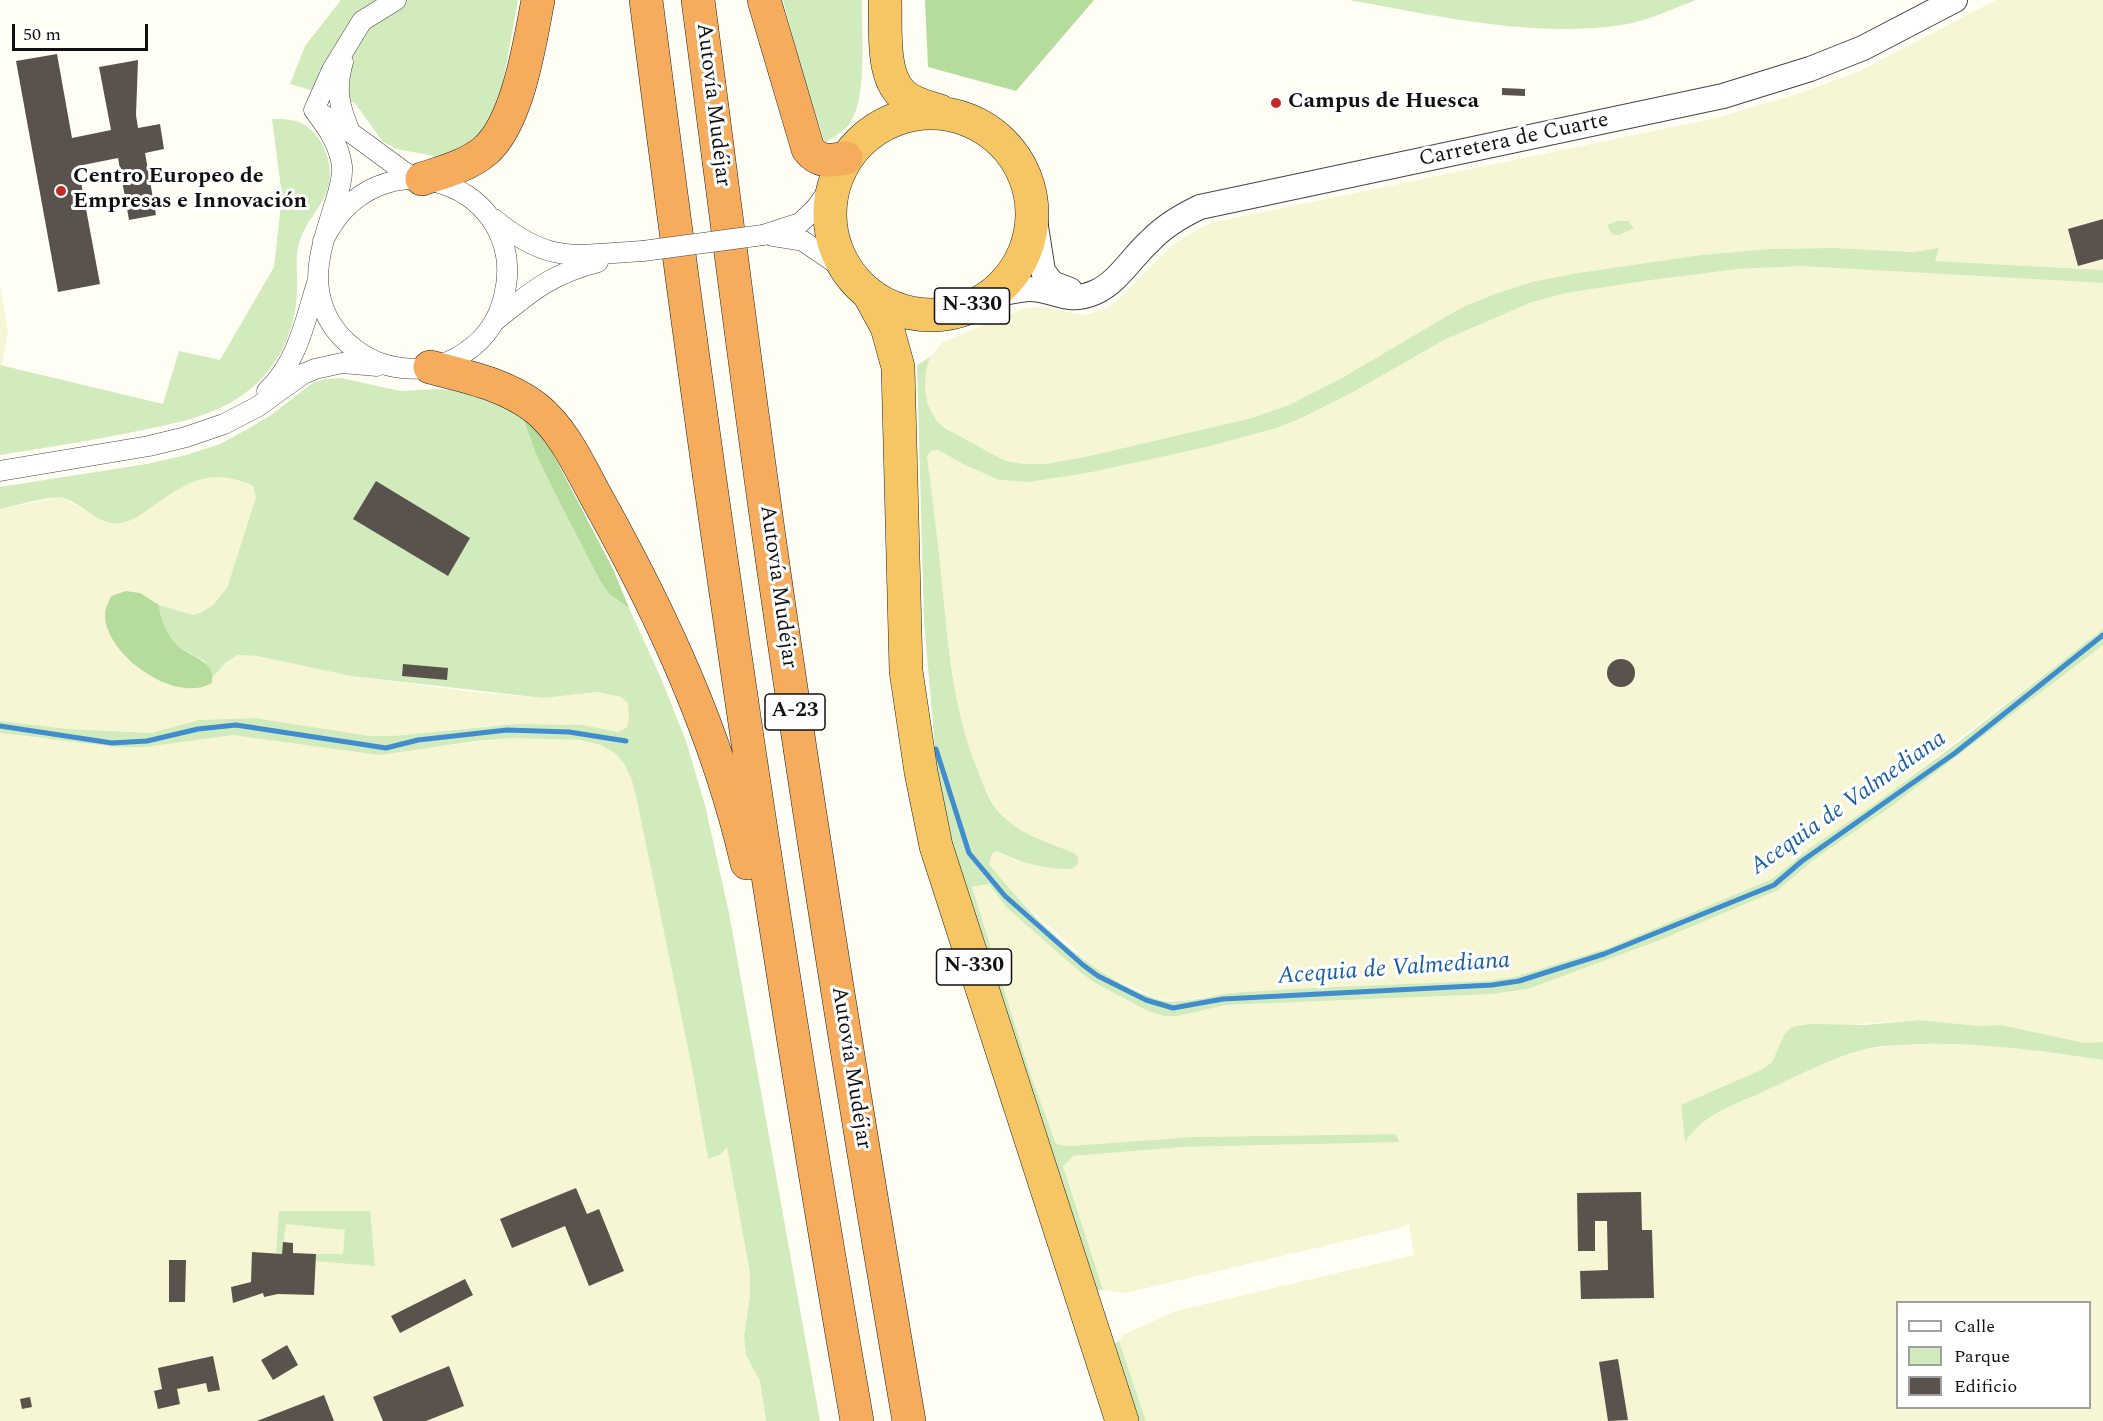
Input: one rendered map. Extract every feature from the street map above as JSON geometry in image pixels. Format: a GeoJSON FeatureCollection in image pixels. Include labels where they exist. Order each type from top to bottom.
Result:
{"type":"FeatureCollection","features":[{"type":"Feature","properties":{"kind":"highway"},"geometry":{"type":"LineString","coordinates":[[418,179],[476,158],[493,144],[500,134],[510,114],[520,80],[538,0]]}},
{"type":"Feature","properties":{"kind":"highway","name":"A-23"},"geometry":{"type":"LineString","coordinates":[[646,0],[672,209],[727,606],[776,933],[857,1421]]}},
{"type":"Feature","properties":{"kind":"highway","name":"Autovía Mudéjar"},"geometry":{"type":"LineString","coordinates":[[698,0],[750,397],[813,831],[844,1036],[909,1421]]}},
{"type":"Feature","properties":{"kind":"highway"},"geometry":{"type":"LineString","coordinates":[[764,0],[808,149],[820,159],[829,161],[849,158]]}},
{"type":"Feature","properties":{"kind":"highway","name":"N-330"},"geometry":{"type":"LineString","coordinates":[[884,0],[876,113],[849,158],[831,195],[830,226],[839,257],[887,327],[898,367],[906,670],[921,772],[936,846],[1122,1421]]}},
{"type":"Feature","properties":{"kind":"highway","name":"N-330"},"geometry":{"type":"LineString","coordinates":[[858,282],[888,305],[908,313],[938,315],[955,312],[987,298],[1008,280],[1023,256],[1031,229],[1032,201],[1022,168],[1004,142],[978,123],[915,103],[901,94],[895,86],[888,66],[884,0]]}},
{"type":"Feature","properties":{"kind":"highway","name":"N-330"},"geometry":{"type":"LineString","coordinates":[[849,158],[890,121],[920,113],[950,114]]}},
{"type":"Feature","properties":{"kind":"highway","name":"N-330"},"geometry":{"type":"LineString","coordinates":[[898,367],[913,335],[938,315]]}},
{"type":"Feature","properties":{"kind":"highway"},"geometry":{"type":"LineString","coordinates":[[430,367],[485,382],[519,397],[537,409],[550,423],[576,459],[637,570],[672,645],[702,721],[734,816],[755,904],[776,933]]}},
{"type":"Feature","properties":{"kind":"street"},"geometry":{"type":"LineString","coordinates":[[314,110],[332,70],[362,21],[396,0]]}},
{"type":"Feature","properties":{"kind":"street","name":"Carretera de Cuarte"},"geometry":{"type":"LineString","coordinates":[[1087,295],[1112,281],[1150,240],[1173,221],[1200,207],[1722,96],[1810,69],[1863,48],[1955,0]]}},
{"type":"Feature","properties":{"kind":"street"},"geometry":{"type":"LineString","coordinates":[[351,134],[338,102],[338,92],[341,68],[353,34]]}},
{"type":"Feature","properties":{"kind":"street"},"geometry":{"type":"LineString","coordinates":[[314,110],[339,124],[418,179]]}},
{"type":"Feature","properties":{"kind":"street"},"geometry":{"type":"LineString","coordinates":[[241,415],[270,389],[289,363],[301,336],[317,280],[318,260],[340,184],[342,167],[333,137],[314,110]]}},
{"type":"Feature","properties":{"kind":"street"},"geometry":{"type":"LineString","coordinates":[[323,241],[332,223],[359,195],[394,180],[418,179],[439,182],[455,189],[470,198],[520,239],[547,251],[571,256],[643,251],[764,235],[800,223],[815,209],[849,158]]}},
{"type":"Feature","properties":{"kind":"street"},"geometry":{"type":"LineString","coordinates":[[1032,201],[1040,261],[1047,278],[1061,287],[1087,295]]}},
{"type":"Feature","properties":{"kind":"street"},"geometry":{"type":"LineString","coordinates":[[0,471],[93,456],[177,439],[208,430],[272,398],[303,374],[315,369],[342,363],[410,369],[430,367],[466,352],[481,339],[493,323],[502,305],[507,285],[507,265],[503,245],[495,226],[483,210]]}},
{"type":"Feature","properties":{"kind":"street"},"geometry":{"type":"LineString","coordinates":[[764,235],[803,241],[858,282]]}},
{"type":"Feature","properties":{"kind":"street"},"geometry":{"type":"LineString","coordinates":[[493,323],[543,283],[560,274],[578,267],[643,251]]}},
{"type":"Feature","properties":{"kind":"street"},"geometry":{"type":"LineString","coordinates":[[317,280],[328,319],[340,336],[354,350],[371,360],[390,366]]}},
{"type":"Feature","properties":{"kind":"street"},"geometry":{"type":"LineString","coordinates":[[987,298],[1029,289],[1065,298],[1087,295]]}},
{"type":"Feature","properties":{"kind":"green space"},"geometry":{"type":"Polygon","coordinates":[[[341,0],[518,0],[502,88],[493,119],[479,137],[457,152],[434,156],[397,149],[383,142],[355,103],[290,84],[305,46],[341,0]]]}},
{"type":"Feature","properties":{"kind":"green space"},"geometry":{"type":"Polygon","coordinates":[[[783,0],[862,0],[863,46],[856,111],[848,126],[825,143],[804,79],[783,0]]]}},
{"type":"Feature","properties":{"kind":"green space"},"geometry":{"type":"Polygon","coordinates":[[[925,0],[1094,0],[1016,91],[928,67],[925,0]]]}},
{"type":"Feature","properties":{"kind":"green space"},"geometry":{"type":"Polygon","coordinates":[[[1349,0],[1696,0],[1622,25],[1553,29],[1485,23],[1349,0]]]}},
{"type":"Feature","properties":{"kind":"green space"},"geometry":{"type":"Polygon","coordinates":[[[1996,0],[2103,0],[2103,270],[1934,261],[1939,248],[1913,252],[1833,248],[1769,249],[1701,255],[1578,273],[1342,378],[1289,405],[1252,418],[1085,457],[1045,464],[1005,461],[988,453],[936,420],[928,405],[925,388],[926,371],[930,357],[943,342],[1025,308],[1041,307],[1084,315],[1103,310],[1117,301],[1174,244],[1211,223],[1716,118],[1803,92],[1858,72],[1996,0]]]}},
{"type":"Feature","properties":{"kind":"green space"},"geometry":{"type":"Polygon","coordinates":[[[272,119],[296,121],[310,129],[322,144],[330,173],[327,191],[304,231],[298,247],[296,304],[289,334],[275,362],[265,375],[230,403],[194,418],[125,434],[0,455],[0,365],[163,404],[179,351],[220,360],[274,267],[282,196],[272,119]]]}},
{"type":"Feature","properties":{"kind":"green space"},"geometry":{"type":"Polygon","coordinates":[[[1617,221],[1628,221],[1634,228],[1619,235],[1612,234],[1607,225],[1617,221]]]}},
{"type":"Feature","properties":{"kind":"green space"},"geometry":{"type":"Polygon","coordinates":[[[1833,248],[1913,252],[1939,248],[1935,261],[2103,270],[2103,283],[1801,266],[1738,269],[1651,280],[1566,293],[1532,302],[1444,340],[1353,392],[1301,418],[1277,428],[1206,447],[1092,472],[1030,482],[999,480],[938,450],[931,451],[927,456],[952,674],[969,747],[987,793],[999,812],[1015,826],[1034,837],[1074,853],[1078,857],[1077,864],[1072,869],[1052,868],[1024,862],[997,851],[992,854],[989,864],[1043,924],[1085,961],[1132,989],[1166,1001],[1187,1001],[1242,992],[1487,981],[1514,977],[1608,948],[1772,879],[1810,848],[1953,746],[2103,629],[2103,645],[1889,808],[1816,858],[1778,890],[1660,940],[1528,989],[1492,994],[1226,1005],[1178,1016],[1164,1016],[1148,1011],[1095,983],[1080,972],[1006,907],[989,884],[972,887],[1032,1079],[1056,1144],[1069,1146],[1193,1137],[1396,1134],[1399,1142],[1182,1147],[1073,1156],[1063,1166],[1103,1290],[1094,1291],[961,880],[937,771],[924,621],[917,365],[930,357],[925,388],[928,405],[936,420],[945,428],[1005,461],[1045,464],[1085,457],[1252,418],[1289,405],[1342,378],[1461,308],[1532,282],[1701,255],[1769,249],[1833,248]]]}},
{"type":"Feature","properties":{"kind":"green space"},"geometry":{"type":"Polygon","coordinates":[[[1801,266],[2103,283],[2103,629],[1870,807],[1758,887],[1608,948],[1514,977],[1487,981],[1239,992],[1180,1001],[1158,999],[1112,978],[1090,963],[1014,895],[989,864],[992,854],[997,851],[1017,861],[1074,853],[1030,835],[1010,823],[997,809],[983,786],[969,750],[959,716],[949,651],[927,456],[931,451],[938,450],[999,480],[1030,482],[1092,472],[1277,428],[1353,392],[1444,340],[1532,302],[1566,293],[1651,280],[1738,269],[1801,266]]]}},
{"type":"Feature","properties":{"kind":"green space"},"geometry":{"type":"Polygon","coordinates":[[[0,285],[8,331],[2,365],[0,365],[0,285]]]}},
{"type":"Feature","properties":{"kind":"green space"},"geometry":{"type":"Polygon","coordinates":[[[341,378],[400,391],[441,389],[463,391],[484,396],[521,415],[536,454],[599,579],[609,594],[629,608],[661,678],[686,741],[705,805],[729,913],[820,1421],[766,1421],[760,1381],[746,1355],[744,1336],[750,1295],[750,1273],[727,1147],[720,1155],[708,1159],[693,1073],[637,801],[625,765],[616,754],[601,745],[580,740],[515,738],[476,741],[379,755],[233,735],[145,747],[117,747],[0,733],[0,721],[69,729],[151,733],[199,720],[255,718],[370,736],[392,736],[515,724],[583,725],[618,732],[626,728],[629,720],[628,703],[621,697],[597,692],[543,698],[351,676],[257,656],[238,655],[225,663],[213,677],[204,661],[177,646],[168,634],[162,622],[159,605],[193,615],[213,605],[227,588],[256,497],[253,486],[239,480],[213,477],[189,484],[134,519],[121,523],[105,521],[70,501],[58,497],[0,509],[0,487],[147,464],[186,455],[220,444],[246,430],[271,415],[314,382],[341,378]]]}},
{"type":"Feature","properties":{"kind":"green space"},"geometry":{"type":"Polygon","coordinates":[[[523,419],[537,430],[550,448],[613,569],[629,608],[609,594],[599,579],[536,454],[523,419]]]}},
{"type":"Feature","properties":{"kind":"green space"},"geometry":{"type":"Polygon","coordinates":[[[214,476],[241,480],[254,486],[256,497],[227,588],[213,605],[193,615],[159,605],[140,593],[126,591],[105,613],[108,631],[127,657],[153,678],[212,683],[213,677],[225,663],[238,655],[257,656],[351,676],[474,692],[543,698],[597,692],[621,697],[628,703],[630,711],[626,728],[618,732],[583,725],[486,726],[392,736],[370,736],[255,718],[199,720],[151,733],[69,729],[0,721],[0,509],[61,497],[110,523],[121,523],[190,483],[214,476]]]}},
{"type":"Feature","properties":{"kind":"green space"},"geometry":{"type":"Polygon","coordinates":[[[126,591],[140,593],[159,605],[162,621],[169,635],[181,648],[206,664],[212,675],[212,683],[197,688],[180,687],[144,672],[129,659],[116,645],[108,629],[105,614],[111,596],[126,591]]]}},
{"type":"Feature","properties":{"kind":"green space"},"geometry":{"type":"Polygon","coordinates":[[[2103,645],[2103,1042],[2085,1043],[2001,1025],[1980,1026],[1919,1020],[1845,1025],[1784,1035],[1772,1062],[1763,1069],[1681,1105],[1685,1141],[1693,1129],[1710,1116],[1823,1063],[1867,1049],[1901,1045],[1945,1043],[1996,1045],[2103,1060],[2103,1421],[1146,1421],[1119,1341],[1123,1335],[1176,1311],[1414,1255],[1409,1223],[1404,1227],[1125,1293],[1103,1290],[1063,1166],[1068,1159],[1073,1156],[1182,1147],[1285,1145],[1397,1134],[1193,1137],[1069,1146],[1056,1144],[1032,1079],[972,887],[989,884],[1006,907],[1095,983],[1148,1011],[1164,1016],[1178,1016],[1226,1005],[1492,994],[1528,989],[1660,940],[1778,890],[1816,858],[1889,808],[2103,645]]]}},
{"type":"Feature","properties":{"kind":"green space"},"geometry":{"type":"Polygon","coordinates":[[[0,733],[44,739],[233,735],[432,747],[515,738],[545,738],[580,740],[601,745],[616,754],[625,765],[637,801],[693,1073],[708,1159],[720,1155],[727,1146],[750,1273],[750,1295],[744,1336],[746,1355],[760,1381],[766,1421],[0,1421],[0,733]]]}},
{"type":"Feature","properties":{"kind":"green space"},"geometry":{"type":"Polygon","coordinates":[[[1919,1020],[1980,1026],[2001,1025],[2085,1043],[2103,1042],[2103,1060],[2035,1050],[1967,1044],[1893,1045],[1873,1048],[1825,1063],[1728,1107],[1700,1125],[1685,1142],[1681,1105],[1763,1069],[1772,1062],[1784,1035],[1792,1027],[1810,1024],[1866,1025],[1919,1020]]]}},
{"type":"Feature","properties":{"kind":"green space"},"geometry":{"type":"Polygon","coordinates":[[[279,1211],[370,1211],[375,1266],[315,1261],[316,1254],[343,1254],[345,1230],[286,1224],[282,1254],[276,1253],[279,1211]]]}},
{"type":"Feature","properties":{"kind":"green space"},"geometry":{"type":"Polygon","coordinates":[[[1119,1341],[1146,1421],[1134,1421],[1110,1347],[1119,1341]]]}},
{"type":"Feature","properties":{"kind":"building","name":"Centro Europeo de Empresas e Innovación"},"geometry":{"type":"Polygon","coordinates":[[[57,54],[72,138],[111,130],[99,67],[138,60],[136,115],[138,128],[160,124],[164,149],[145,153],[156,215],[129,220],[118,158],[78,166],[100,284],[58,292],[16,61],[57,54]]]}},
{"type":"Feature","properties":{"kind":"building"},"geometry":{"type":"Polygon","coordinates":[[[1502,88],[1525,89],[1525,96],[1502,95],[1502,88]]]}},
{"type":"Feature","properties":{"kind":"building"},"geometry":{"type":"Polygon","coordinates":[[[2103,219],[2103,259],[2078,266],[2068,229],[2103,219]]]}},
{"type":"Feature","properties":{"kind":"building"},"geometry":{"type":"Polygon","coordinates":[[[376,481],[470,538],[448,576],[353,519],[376,481]]]}},
{"type":"Feature","properties":{"kind":"building"},"geometry":{"type":"Polygon","coordinates":[[[1621,659],[1631,663],[1635,673],[1631,683],[1621,687],[1611,683],[1607,673],[1611,663],[1621,659]]]}},
{"type":"Feature","properties":{"kind":"building"},"geometry":{"type":"Polygon","coordinates":[[[403,664],[448,668],[447,680],[402,676],[403,664]]]}},
{"type":"Feature","properties":{"kind":"building"},"geometry":{"type":"Polygon","coordinates":[[[576,1188],[587,1214],[599,1209],[624,1271],[589,1286],[565,1226],[512,1248],[500,1219],[576,1188]]]}},
{"type":"Feature","properties":{"kind":"building"},"geometry":{"type":"Polygon","coordinates":[[[1641,1192],[1642,1230],[1652,1230],[1654,1298],[1581,1299],[1580,1271],[1608,1270],[1607,1221],[1595,1221],[1595,1251],[1578,1251],[1577,1193],[1641,1192]]]}},
{"type":"Feature","properties":{"kind":"building"},"geometry":{"type":"Polygon","coordinates":[[[283,1242],[293,1243],[293,1253],[316,1254],[314,1295],[278,1294],[264,1297],[263,1293],[233,1303],[231,1287],[251,1282],[252,1252],[282,1254],[283,1242]]]}},
{"type":"Feature","properties":{"kind":"building"},"geometry":{"type":"Polygon","coordinates":[[[169,1260],[186,1260],[185,1302],[169,1302],[169,1260]]]}},
{"type":"Feature","properties":{"kind":"building"},"geometry":{"type":"Polygon","coordinates":[[[465,1279],[473,1295],[400,1333],[391,1316],[465,1279]]]}},
{"type":"Feature","properties":{"kind":"building"},"geometry":{"type":"Polygon","coordinates":[[[287,1345],[298,1365],[273,1380],[261,1360],[287,1345]]]}},
{"type":"Feature","properties":{"kind":"building"},"geometry":{"type":"Polygon","coordinates":[[[213,1356],[220,1390],[208,1392],[206,1383],[177,1389],[180,1404],[158,1409],[154,1391],[162,1389],[158,1368],[213,1356]]]}},
{"type":"Feature","properties":{"kind":"building"},"geometry":{"type":"Polygon","coordinates":[[[1618,1359],[1628,1420],[1608,1421],[1599,1362],[1618,1359]]]}},
{"type":"Feature","properties":{"kind":"building"},"geometry":{"type":"Polygon","coordinates":[[[449,1366],[464,1406],[426,1421],[383,1421],[373,1397],[449,1366]]]}},
{"type":"Feature","properties":{"kind":"building"},"geometry":{"type":"Polygon","coordinates":[[[324,1395],[334,1421],[257,1421],[324,1395]]]}},
{"type":"Feature","properties":{"kind":"building"},"geometry":{"type":"Polygon","coordinates":[[[30,1397],[32,1407],[22,1409],[20,1399],[30,1397]]]}},
{"type":"Feature","properties":{"kind":"waterway","name":"Acequia de Valmediana"},"geometry":{"type":"LineString","coordinates":[[936,749],[969,853],[1005,896],[1083,965],[1098,976],[1146,1000],[1173,1008],[1223,999],[1492,985],[1519,981],[1604,954],[1774,885],[1802,861],[1955,753],[2103,635]]}},
{"type":"Feature","properties":{"kind":"waterway","name":"Acequia de Valmediana"},"geometry":{"type":"LineString","coordinates":[[0,726],[112,743],[147,741],[198,729],[236,725],[386,748],[418,740],[507,730],[569,732],[626,741]]}},
{"type":"Feature","properties":{"kind":"place","name":"Campus de Huesca"},"geometry":{"type":"Point","coordinates":[1276,103]}},
{"type":"Feature","properties":{"kind":"place","name":"Centro Europeo de Empresas e Innovación"},"geometry":{"type":"Point","coordinates":[61,191]}}]}
